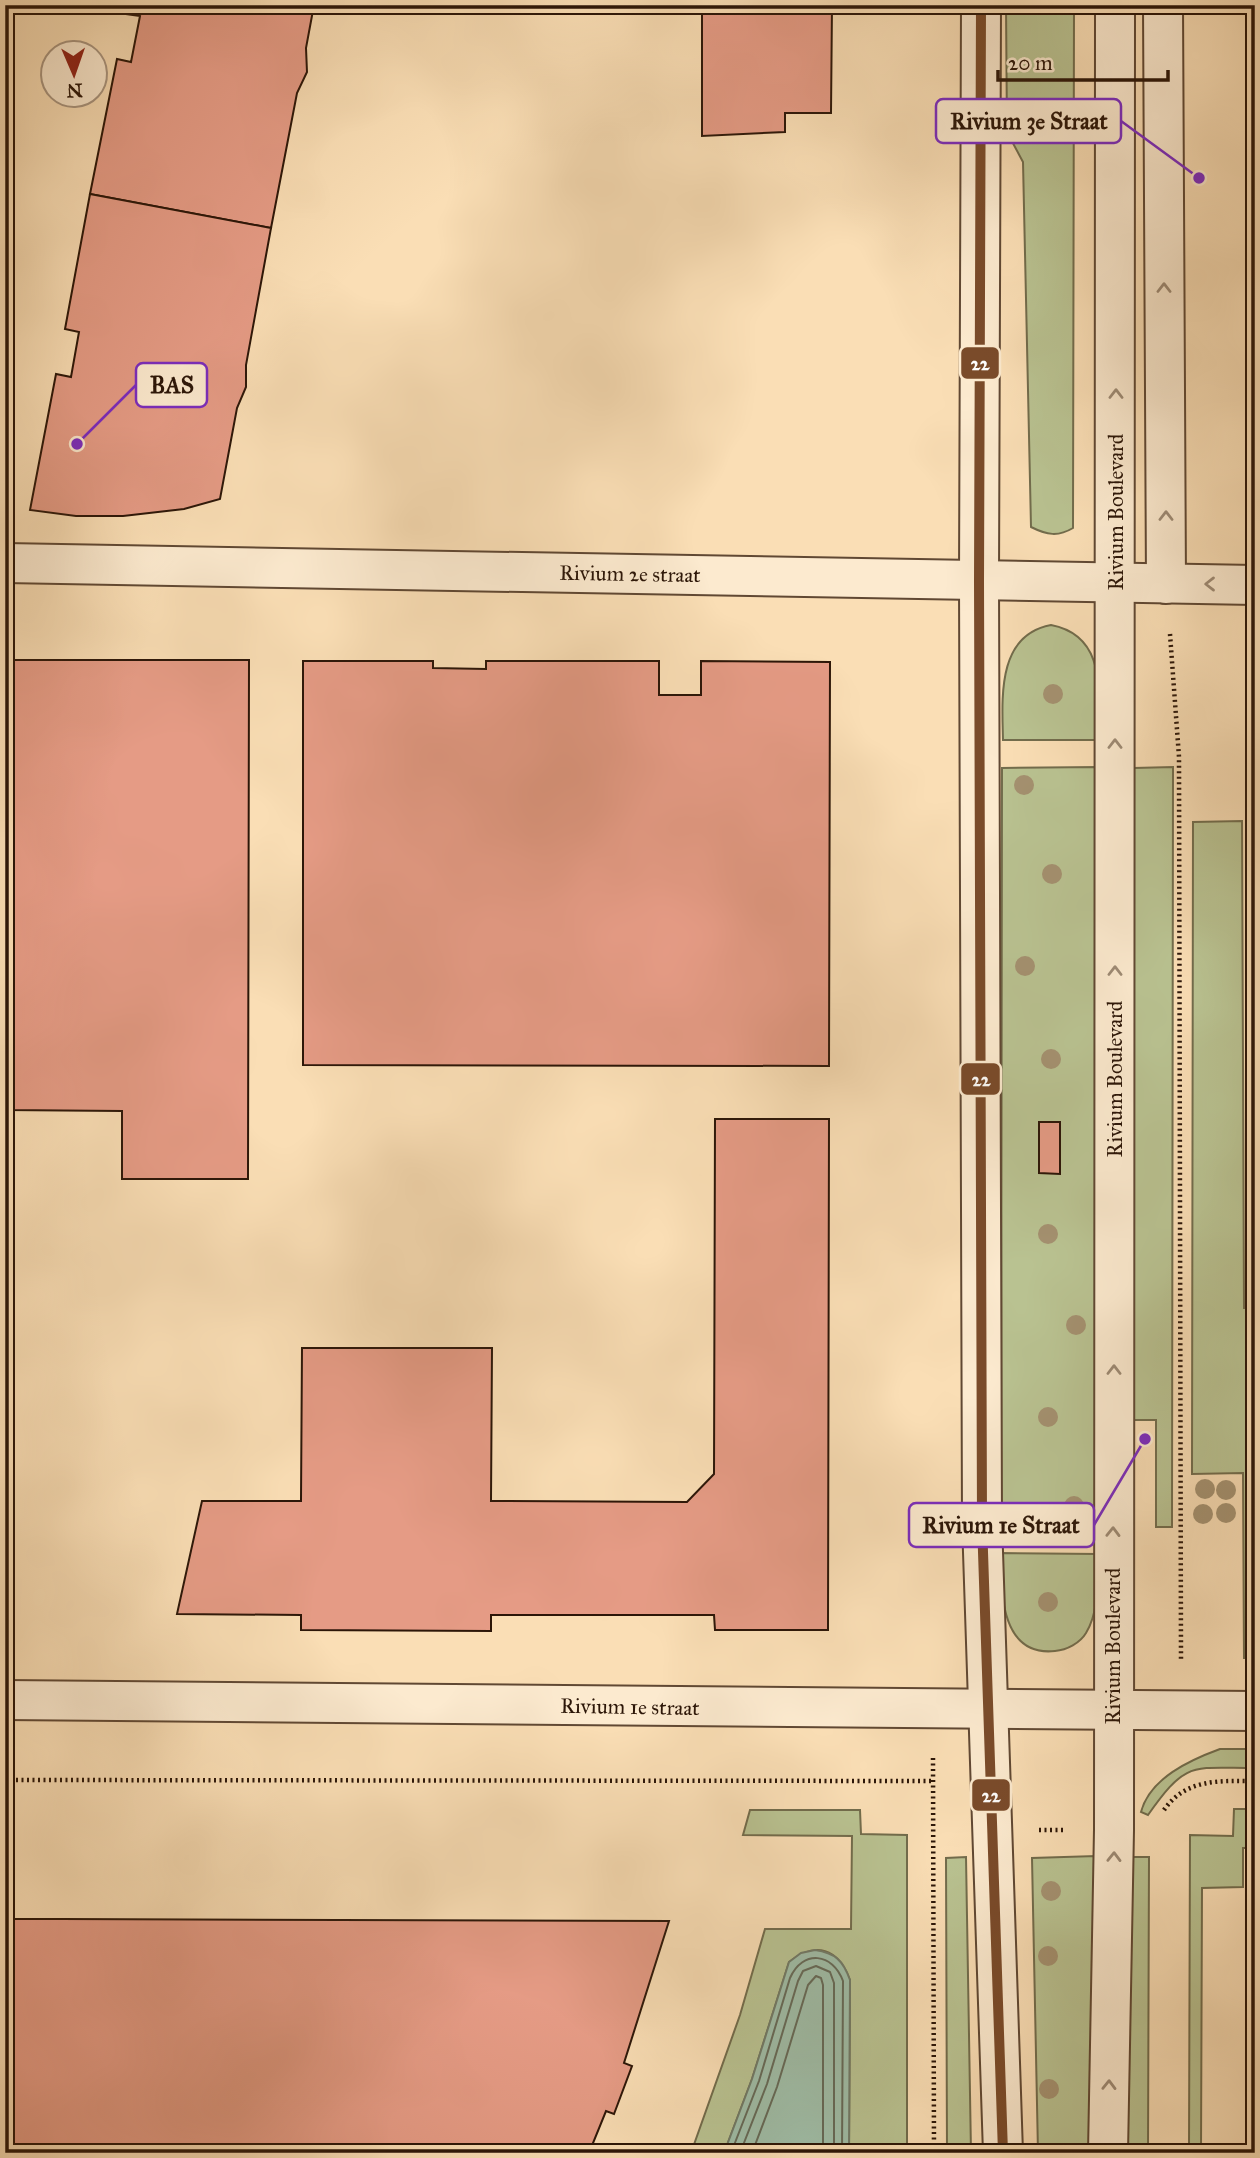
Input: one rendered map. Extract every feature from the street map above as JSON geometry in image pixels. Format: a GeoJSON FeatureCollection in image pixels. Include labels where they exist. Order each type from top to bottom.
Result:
{"type":"FeatureCollection","features":[{"type":"Feature","properties":{"kind":"street"},"geometry":{"type":"LineString","coordinates":[[981,5],[979,581],[982,1522],[1003,2153]]}},
{"type":"Feature","properties":{"kind":"street","name":"Rivium Boulevard"},"geometry":{"type":"LineString","coordinates":[[1108,2153],[1114,1830],[1115,5]]}},
{"type":"Feature","properties":{"kind":"street"},"geometry":{"type":"LineString","coordinates":[[1163,5],[1166,584]]}},
{"type":"Feature","properties":{"kind":"street","name":"Rivium 2e straat"},"geometry":{"type":"LineString","coordinates":[[5,563],[1255,585]]}},
{"type":"Feature","properties":{"kind":"street","name":"Rivium 1e straat"},"geometry":{"type":"LineString","coordinates":[[5,1700],[1255,1711]]}},
{"type":"Feature","properties":{"kind":"path"},"geometry":{"type":"LineString","coordinates":[[1166,584],[1179,757],[1182,1712]]}},
{"type":"Feature","properties":{"kind":"path"},"geometry":{"type":"LineString","coordinates":[[5,1780],[933,1781]]}},
{"type":"Feature","properties":{"kind":"path"},"geometry":{"type":"LineString","coordinates":[[934,2153],[934,1830],[1158,1830],[1163,1812],[1184,1789],[1215,1781],[1255,1781]]}},
{"type":"Feature","properties":{"kind":"shaded area"},"geometry":{"type":"Polygon","coordinates":[[[1006,5],[1074,5],[1073,528],[1057,534],[1031,527],[1023,162],[1007,132],[1006,5]]]}},
{"type":"Feature","properties":{"kind":"shaded area"},"geometry":{"type":"Polygon","coordinates":[[[1051,625],[1069,631],[1082,641],[1091,654],[1099,686],[1100,740],[1003,740],[1002,705],[1006,670],[1012,654],[1021,641],[1033,631],[1051,625]]]}},
{"type":"Feature","properties":{"kind":"shaded area"},"geometry":{"type":"Polygon","coordinates":[[[1099,767],[1098,1527],[1001,1527],[1002,768],[1099,767]],[[1040,1122],[1060,1173],[1060,1122],[1040,1122]]]}},
{"type":"Feature","properties":{"kind":"shaded area"},"geometry":{"type":"Polygon","coordinates":[[[1173,767],[1172,1527],[1156,1527],[1156,1420],[1133,1420],[1134,768],[1173,767]]]}},
{"type":"Feature","properties":{"kind":"shaded area"},"geometry":{"type":"Polygon","coordinates":[[[1242,821],[1244,1308],[1255,1308],[1255,1658],[1244,1658],[1243,1473],[1192,1474],[1193,822],[1242,821]]]}},
{"type":"Feature","properties":{"kind":"shaded area"},"geometry":{"type":"Polygon","coordinates":[[[1000,1553],[1098,1554],[1094,1614],[1080,1640],[1068,1648],[1055,1651],[1037,1650],[1023,1643],[1007,1618],[1001,1585],[1000,1553]]]}},
{"type":"Feature","properties":{"kind":"shaded area"},"geometry":{"type":"Polygon","coordinates":[[[1220,1749],[1255,1749],[1255,1768],[1203,1768],[1192,1771],[1172,1784],[1148,1815],[1141,1812],[1153,1789],[1162,1780],[1184,1765],[1220,1749]]]}},
{"type":"Feature","properties":{"kind":"shaded area"},"geometry":{"type":"Polygon","coordinates":[[[1234,1809],[1255,1809],[1255,1848],[1243,1848],[1243,1887],[1202,1888],[1201,2153],[1189,2153],[1190,1835],[1233,1836],[1234,1809]]]}},
{"type":"Feature","properties":{"kind":"shaded area"},"geometry":{"type":"Polygon","coordinates":[[[750,1810],[860,1810],[861,1834],[907,1835],[907,2153],[849,2153],[850,1980],[833,1955],[817,1950],[808,1951],[789,1962],[752,2079],[724,2153],[691,2153],[740,2015],[765,1929],[851,1929],[852,1836],[743,1835],[750,1810]]]}},
{"type":"Feature","properties":{"kind":"shaded area"},"geometry":{"type":"Polygon","coordinates":[[[1096,1856],[1090,2153],[1038,2153],[1032,1858],[1096,1856]]]}},
{"type":"Feature","properties":{"kind":"shaded area"},"geometry":{"type":"Polygon","coordinates":[[[966,1857],[971,2153],[947,2153],[946,1858],[966,1857]]]}},
{"type":"Feature","properties":{"kind":"shaded area"},"geometry":{"type":"Polygon","coordinates":[[[1132,1857],[1149,1857],[1148,2153],[1125,2153],[1132,1857]]]}},
{"type":"Feature","properties":{"kind":"water"},"geometry":{"type":"Polygon","coordinates":[[[815,1950],[828,1953],[837,1959],[850,1980],[849,2153],[724,2153],[752,2079],[789,1962],[801,1953],[815,1950]]]}},
{"type":"Feature","properties":{"kind":"building"},"geometry":{"type":"Polygon","coordinates":[[[127,5],[314,5],[306,48],[307,72],[297,93],[271,228],[90,194],[117,59],[131,62],[140,16],[125,14],[127,5]]]}},
{"type":"Feature","properties":{"kind":"building"},"geometry":{"type":"Polygon","coordinates":[[[702,5],[832,5],[831,113],[785,113],[785,132],[702,136],[702,5]]]}},
{"type":"Feature","properties":{"kind":"building"},"geometry":{"type":"Polygon","coordinates":[[[90,194],[271,228],[246,365],[246,387],[237,408],[220,499],[184,509],[123,516],[76,516],[30,510],[56,374],[71,377],[79,332],[65,329],[90,194]]]}},
{"type":"Feature","properties":{"kind":"building"},"geometry":{"type":"Polygon","coordinates":[[[5,660],[249,660],[248,1179],[122,1179],[122,1111],[5,1110],[5,660]]]}},
{"type":"Feature","properties":{"kind":"building"},"geometry":{"type":"Polygon","coordinates":[[[303,661],[433,661],[433,668],[486,669],[486,661],[659,661],[659,695],[701,695],[701,661],[830,662],[829,1066],[303,1065],[303,661]]]}},
{"type":"Feature","properties":{"kind":"building"},"geometry":{"type":"Polygon","coordinates":[[[715,1119],[829,1119],[828,1630],[715,1630],[714,1615],[491,1615],[491,1631],[301,1630],[301,1615],[177,1614],[202,1501],[301,1501],[302,1348],[492,1348],[491,1501],[687,1502],[714,1474],[715,1119]]]}},
{"type":"Feature","properties":{"kind":"building"},"geometry":{"type":"Polygon","coordinates":[[[1039,1122],[1060,1122],[1060,1174],[1039,1173],[1039,1122]]]}},
{"type":"Feature","properties":{"kind":"building"},"geometry":{"type":"Polygon","coordinates":[[[5,1919],[669,1921],[624,2063],[632,2066],[614,2114],[606,2111],[589,2153],[5,2153],[5,1919]]]}},
{"type":"Feature","properties":{"kind":"transit line","name":"22"},"geometry":{"type":"LineString","coordinates":[[981,5],[979,581],[982,1522],[1003,2153]]}},
{"type":"Feature","properties":{"kind":"place","name":"Rivium 3e Straat"},"geometry":{"type":"Point","coordinates":[1199,178]}},
{"type":"Feature","properties":{"kind":"place","name":"BAS"},"geometry":{"type":"Point","coordinates":[77,444]}},
{"type":"Feature","properties":{"kind":"place","name":"Rivium 1e Straat"},"geometry":{"type":"Point","coordinates":[1145,1439]}}]}
